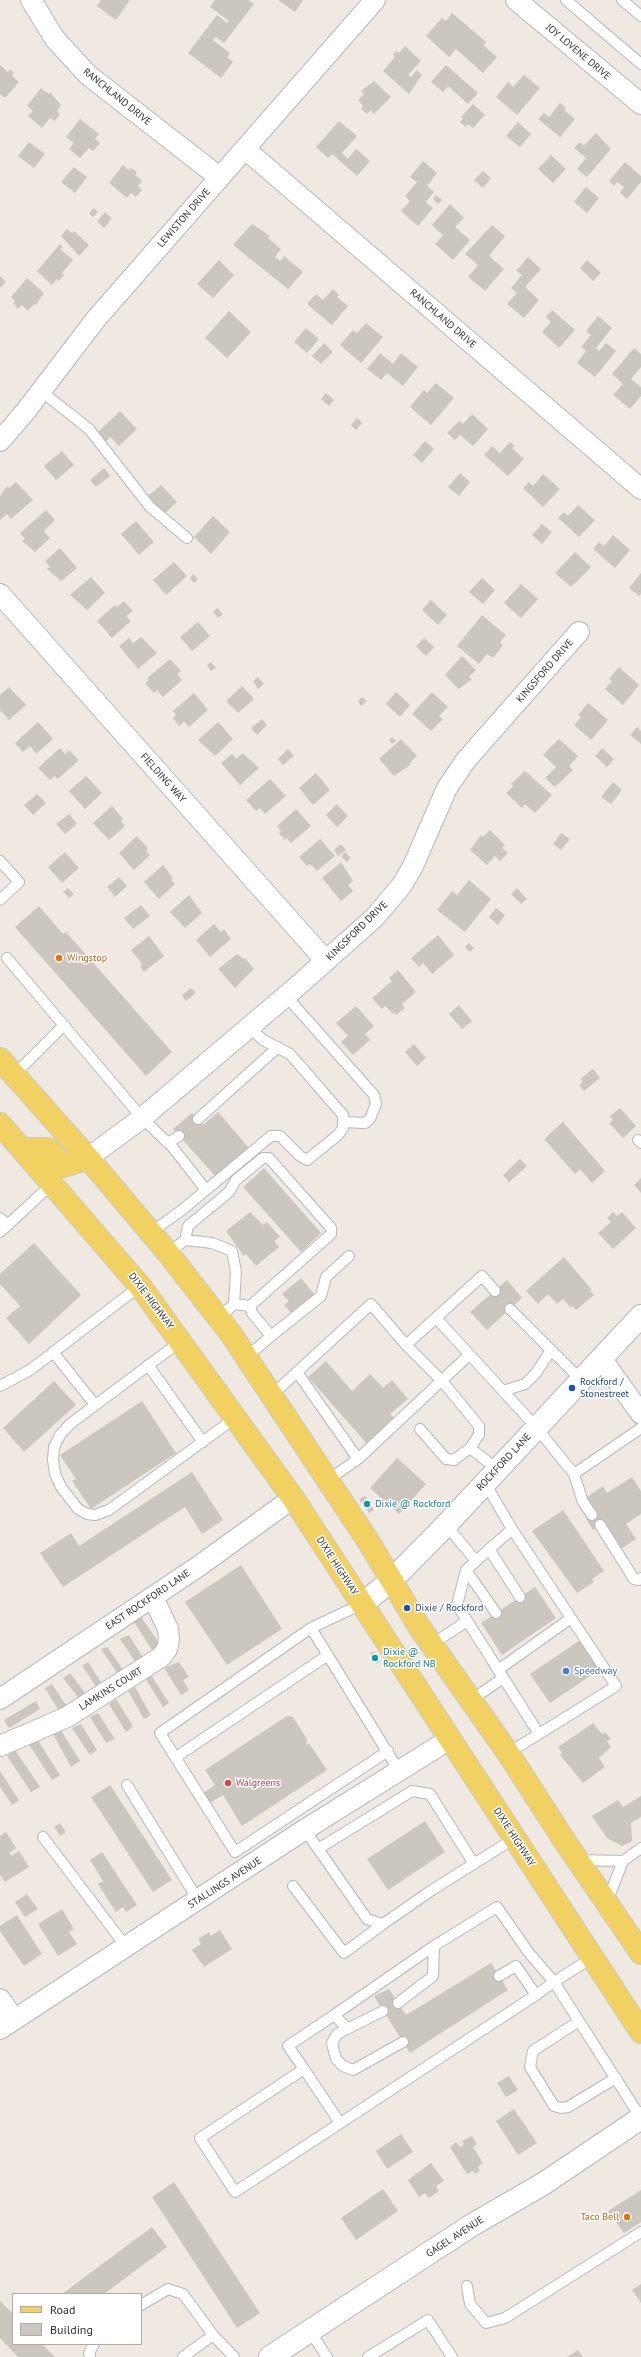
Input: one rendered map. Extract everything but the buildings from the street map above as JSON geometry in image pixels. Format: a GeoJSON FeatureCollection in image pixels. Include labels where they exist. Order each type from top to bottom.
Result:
{"type":"FeatureCollection","features":[{"type":"Feature","properties":{"kind":"main road"},"geometry":{"type":"LineString","coordinates":[[7,1067],[88,1158],[150,1233],[177,1247],[227,1311],[247,1357],[370,1544],[431,1645],[508,1753],[578,1860],[640,1950]]}},
{"type":"Feature","properties":{"kind":"main road","name":"DIXIE HIGHWAY"},"geometry":{"type":"LineString","coordinates":[[0,1124],[140,1286],[181,1341],[292,1498],[641,2032]]}},
{"type":"Feature","properties":{"kind":"main road"},"geometry":{"type":"LineString","coordinates":[[22,1149],[48,1149],[64,1166],[88,1158]]}},
{"type":"Feature","properties":{"kind":"street","name":"RANCHLAND DRIVE"},"geometry":{"type":"LineString","coordinates":[[31,0],[55,39],[88,75],[219,177]]}},
{"type":"Feature","properties":{"kind":"street","name":"LEWISTON DRIVE"},"geometry":{"type":"LineString","coordinates":[[0,441],[41,391],[96,319],[375,0]]}},
{"type":"Feature","properties":{"kind":"street","name":"JOY LOVENE DRIVE"},"geometry":{"type":"LineString","coordinates":[[516,0],[641,104]]}},
{"type":"Feature","properties":{"kind":"street","name":"RANCHLAND DRIVE"},"geometry":{"type":"LineString","coordinates":[[245,149],[641,489]]}},
{"type":"Feature","properties":{"kind":"street","name":"FIELDING WAY"},"geometry":{"type":"LineString","coordinates":[[0,594],[326,961]]}},
{"type":"Feature","properties":{"kind":"street","name":"KINGSFORD DRIVE"},"geometry":{"type":"LineString","coordinates":[[88,1158],[142,1118],[286,996],[389,902],[413,866],[447,788],[466,760],[579,632]]}},
{"type":"Feature","properties":{"kind":"street","name":"ROCKFORD LANE"},"geometry":{"type":"LineString","coordinates":[[362,1604],[391,1581],[446,1525],[490,1476],[641,1316]]}},
{"type":"Feature","properties":{"kind":"street"},"geometry":{"type":"LineString","coordinates":[[601,1358],[641,1414]]}},
{"type":"Feature","properties":{"kind":"street","name":"EAST ROCKFORD LANE"},"geometry":{"type":"LineString","coordinates":[[0,1699],[153,1596],[292,1498]]}},
{"type":"Feature","properties":{"kind":"street","name":"LAMKINS COURT"},"geometry":{"type":"LineString","coordinates":[[0,1746],[67,1716],[161,1657],[167,1649],[169,1639],[168,1629],[153,1596]]}},
{"type":"Feature","properties":{"kind":"street","name":"STALLINGS AVENUE"},"geometry":{"type":"LineString","coordinates":[[7,2024],[126,1948],[305,1830],[450,1739]]}},
{"type":"Feature","properties":{"kind":"street"},"geometry":{"type":"LineString","coordinates":[[0,1999],[7,2024]]}},
{"type":"Feature","properties":{"kind":"street","name":"GAGEL AVENUE"},"geometry":{"type":"LineString","coordinates":[[270,2357],[472,2225],[543,2184],[641,2118]]}},
{"type":"Feature","properties":{"kind":"lane"},"geometry":{"type":"LineString","coordinates":[[566,0],[641,64]]}},
{"type":"Feature","properties":{"kind":"lane"},"geometry":{"type":"LineString","coordinates":[[622,0],[641,16]]}},
{"type":"Feature","properties":{"kind":"lane"},"geometry":{"type":"LineString","coordinates":[[41,391],[89,429],[150,507],[187,538]]}},
{"type":"Feature","properties":{"kind":"lane"},"geometry":{"type":"LineString","coordinates":[[0,862],[20,882],[0,900]]}},
{"type":"Feature","properties":{"kind":"lane"},"geometry":{"type":"LineString","coordinates":[[7,958],[142,1118],[170,1144],[206,1190]]}},
{"type":"Feature","properties":{"kind":"lane"},"geometry":{"type":"LineString","coordinates":[[286,996],[374,1095],[376,1104],[370,1119],[365,1123],[359,1124],[344,1122]]}},
{"type":"Feature","properties":{"kind":"lane"},"geometry":{"type":"LineString","coordinates":[[7,1067],[64,1025]]}},
{"type":"Feature","properties":{"kind":"lane"},"geometry":{"type":"LineString","coordinates":[[150,1233],[206,1190],[271,1136],[280,1136],[300,1156],[307,1160],[338,1136],[344,1122],[343,1115],[290,1054],[263,1040],[249,1027]]}},
{"type":"Feature","properties":{"kind":"lane"},"geometry":{"type":"LineString","coordinates":[[198,1119],[278,1047]]}},
{"type":"Feature","properties":{"kind":"lane"},"geometry":{"type":"LineString","coordinates":[[170,1144],[179,1136]]}},
{"type":"Feature","properties":{"kind":"lane"},"geometry":{"type":"LineString","coordinates":[[263,1158],[269,1158],[331,1228],[332,1234],[250,1306],[227,1311],[236,1272],[232,1251],[212,1244],[177,1247],[188,1226],[229,1192],[236,1180],[263,1158]]}},
{"type":"Feature","properties":{"kind":"lane"},"geometry":{"type":"LineString","coordinates":[[0,1218],[4,1229],[52,1184]]}},
{"type":"Feature","properties":{"kind":"lane"},"geometry":{"type":"LineString","coordinates":[[247,1357],[321,1296],[326,1277],[349,1256]]}},
{"type":"Feature","properties":{"kind":"lane"},"geometry":{"type":"LineString","coordinates":[[406,1345],[482,1276],[495,1290]]}},
{"type":"Feature","properties":{"kind":"lane"},"geometry":{"type":"LineString","coordinates":[[0,1386],[30,1370],[140,1286]]}},
{"type":"Feature","properties":{"kind":"lane"},"geometry":{"type":"LineString","coordinates":[[272,1395],[371,1304],[406,1345],[442,1381],[479,1426],[479,1435],[470,1448],[454,1460],[446,1459],[420,1429]]}},
{"type":"Feature","properties":{"kind":"lane"},"geometry":{"type":"LineString","coordinates":[[250,1306],[252,1313],[271,1336]]}},
{"type":"Feature","properties":{"kind":"lane"},"geometry":{"type":"LineString","coordinates":[[510,1309],[580,1380]]}},
{"type":"Feature","properties":{"kind":"lane"},"geometry":{"type":"LineString","coordinates":[[436,1318],[536,1427],[574,1474],[583,1502],[592,1515]]}},
{"type":"Feature","properties":{"kind":"lane"},"geometry":{"type":"LineString","coordinates":[[181,1341],[70,1424],[60,1435],[54,1447],[53,1460],[55,1474],[61,1487],[78,1509],[87,1514],[95,1515],[109,1510],[235,1418]]}},
{"type":"Feature","properties":{"kind":"lane"},"geometry":{"type":"LineString","coordinates":[[503,1391],[525,1384],[536,1373],[551,1350]]}},
{"type":"Feature","properties":{"kind":"lane"},"geometry":{"type":"LineString","coordinates":[[53,1352],[95,1405]]}},
{"type":"Feature","properties":{"kind":"lane"},"geometry":{"type":"LineString","coordinates":[[328,1480],[358,1460],[469,1355]]}},
{"type":"Feature","properties":{"kind":"lane"},"geometry":{"type":"LineString","coordinates":[[148,1365],[204,1442]]}},
{"type":"Feature","properties":{"kind":"lane"},"geometry":{"type":"LineString","coordinates":[[297,1372],[358,1460]]}},
{"type":"Feature","properties":{"kind":"lane"},"geometry":{"type":"LineString","coordinates":[[574,1474],[641,1428]]}},
{"type":"Feature","properties":{"kind":"lane"},"geometry":{"type":"LineString","coordinates":[[470,1448],[490,1476],[512,1529],[616,1686],[508,1753]]}},
{"type":"Feature","properties":{"kind":"lane"},"geometry":{"type":"LineString","coordinates":[[446,1525],[476,1561]]}},
{"type":"Feature","properties":{"kind":"lane"},"geometry":{"type":"LineString","coordinates":[[600,1525],[634,1578],[638,1580],[641,1578]]}},
{"type":"Feature","properties":{"kind":"lane"},"geometry":{"type":"LineString","coordinates":[[512,1529],[466,1570],[457,1605],[539,1734]]}},
{"type":"Feature","properties":{"kind":"lane"},"geometry":{"type":"LineString","coordinates":[[489,1550],[520,1597]]}},
{"type":"Feature","properties":{"kind":"lane"},"geometry":{"type":"LineString","coordinates":[[466,1570],[496,1613]]}},
{"type":"Feature","properties":{"kind":"lane"},"geometry":{"type":"LineString","coordinates":[[362,1604],[311,1628],[160,1733],[235,1852],[388,1751]]}},
{"type":"Feature","properties":{"kind":"lane"},"geometry":{"type":"LineString","coordinates":[[470,1701],[500,1674],[520,1648],[544,1632],[571,1618]]}},
{"type":"Feature","properties":{"kind":"lane"},"geometry":{"type":"LineString","coordinates":[[431,1645],[467,1621]]}},
{"type":"Feature","properties":{"kind":"lane"},"geometry":{"type":"LineString","coordinates":[[311,1628],[399,1771]]}},
{"type":"Feature","properties":{"kind":"lane"},"geometry":{"type":"LineString","coordinates":[[176,1757],[328,1656]]}},
{"type":"Feature","properties":{"kind":"lane"},"geometry":{"type":"LineString","coordinates":[[127,1785],[198,1900]]}},
{"type":"Feature","properties":{"kind":"lane"},"geometry":{"type":"LineString","coordinates":[[318,1849],[412,1791],[430,1794],[474,1864]]}},
{"type":"Feature","properties":{"kind":"lane"},"geometry":{"type":"LineString","coordinates":[[305,1830],[367,1919],[383,1924]]}},
{"type":"Feature","properties":{"kind":"lane"},"geometry":{"type":"LineString","coordinates":[[43,1837],[126,1948]]}},
{"type":"Feature","properties":{"kind":"lane"},"geometry":{"type":"LineString","coordinates":[[293,1886],[344,1953],[432,1890],[515,1838]]}},
{"type":"Feature","properties":{"kind":"lane"},"geometry":{"type":"LineString","coordinates":[[607,1902],[623,1861],[641,1848]]}},
{"type":"Feature","properties":{"kind":"lane"},"geometry":{"type":"LineString","coordinates":[[578,1860],[623,1861]]}},
{"type":"Feature","properties":{"kind":"lane"},"geometry":{"type":"LineString","coordinates":[[340,2123],[288,2046],[434,1946],[498,1907],[530,1953],[554,1982],[641,2118]]}},
{"type":"Feature","properties":{"kind":"lane"},"geometry":{"type":"LineString","coordinates":[[398,2003],[433,1976],[434,1946]]}},
{"type":"Feature","properties":{"kind":"lane"},"geometry":{"type":"LineString","coordinates":[[304,2068],[200,2138],[235,2192],[593,1957]]}},
{"type":"Feature","properties":{"kind":"lane"},"geometry":{"type":"LineString","coordinates":[[499,1976],[516,1966],[536,1995]]}},
{"type":"Feature","properties":{"kind":"lane"},"geometry":{"type":"LineString","coordinates":[[383,2011],[337,2034],[332,2043],[336,2059],[342,2066],[353,2070],[403,2042]]}},
{"type":"Feature","properties":{"kind":"lane"},"geometry":{"type":"LineString","coordinates":[[334,2015],[347,2028]]}},
{"type":"Feature","properties":{"kind":"lane"},"geometry":{"type":"LineString","coordinates":[[579,2021],[533,2051],[530,2067],[554,2106],[561,2108],[568,2107],[616,2078]]}},
{"type":"Feature","properties":{"kind":"lane"},"geometry":{"type":"LineString","coordinates":[[466,2286],[470,2304],[486,2323],[505,2318],[641,2232]]}},
{"type":"Feature","properties":{"kind":"lane"},"geometry":{"type":"LineString","coordinates":[[142,2303],[168,2289],[182,2294],[213,2335],[234,2357]]}},
{"type":"Feature","properties":{"kind":"lane"},"geometry":{"type":"LineString","coordinates":[[368,2357],[428,2320],[452,2357]]}},
{"type":"Feature","properties":{"kind":"lane"},"geometry":{"type":"LineString","coordinates":[[310,2331],[327,2357]]}},
{"type":"Feature","properties":{"kind":"lane"},"geometry":{"type":"LineString","coordinates":[[183,2357],[213,2335]]}},
{"type":"Feature","properties":{"kind":"lane"},"geometry":{"type":"LineString","coordinates":[[90,2357],[89,2353],[93,2345]]}},
{"type":"Feature","properties":{"kind":"place","name":"Wingstop"},"geometry":{"type":"Point","coordinates":[59,958]}},
{"type":"Feature","properties":{"kind":"place","name":"Rockford / Stonestreet"},"geometry":{"type":"Point","coordinates":[572,1388]}},
{"type":"Feature","properties":{"kind":"place","name":"Dixie @ Rockford"},"geometry":{"type":"Point","coordinates":[367,1504]}},
{"type":"Feature","properties":{"kind":"place","name":"Dixie / Rockford"},"geometry":{"type":"Point","coordinates":[407,1608]}},
{"type":"Feature","properties":{"kind":"place","name":"Dixie @ Rockford NB"},"geometry":{"type":"Point","coordinates":[375,1658]}},
{"type":"Feature","properties":{"kind":"place","name":"Speedway"},"geometry":{"type":"Point","coordinates":[566,1671]}},
{"type":"Feature","properties":{"kind":"place","name":"Walgreens"},"geometry":{"type":"Point","coordinates":[228,1783]}},
{"type":"Feature","properties":{"kind":"place","name":"Taco Bell"},"geometry":{"type":"Point","coordinates":[627,2217]}}]}
